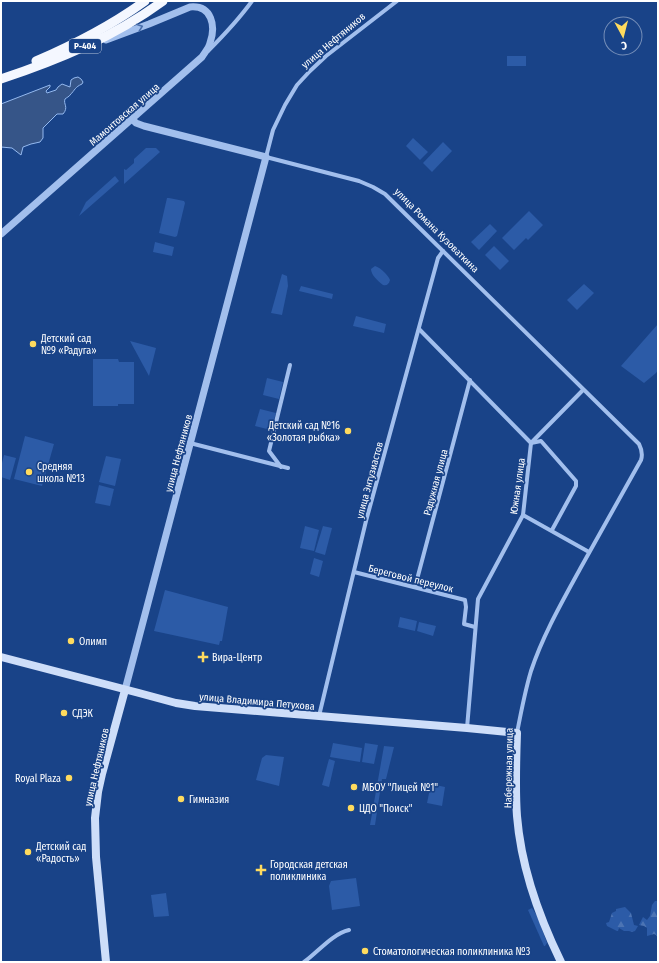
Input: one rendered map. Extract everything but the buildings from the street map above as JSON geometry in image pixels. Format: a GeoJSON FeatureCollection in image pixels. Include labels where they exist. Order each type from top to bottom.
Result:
{"type":"FeatureCollection","features":[{"type":"Feature","properties":{"kind":"highway","name":"Р-404"},"geometry":{"type":"LineString","coordinates":[[1,76],[88,36],[128,13],[145,1]]}},
{"type":"Feature","properties":{"kind":"highway","name":"Р-404"},"geometry":{"type":"LineString","coordinates":[[1,79],[64,56],[138,18],[163,1]]}},
{"type":"Feature","properties":{"kind":"main road","name":"улица Владимира Петухова"},"geometry":{"type":"LineString","coordinates":[[1,657],[176,703],[195,706],[517,733]]}},
{"type":"Feature","properties":{"kind":"main road","name":"улица Нефтяников"},"geometry":{"type":"LineString","coordinates":[[106,962],[96,862],[95,818],[102,774],[125,690]]}},
{"type":"Feature","properties":{"kind":"main road","name":"Набережная улица"},"geometry":{"type":"LineString","coordinates":[[517,733],[516,794],[520,842],[536,900],[550,939],[561,962]]}},
{"type":"Feature","properties":{"kind":"street","name":"Мамонтовская улица"},"geometry":{"type":"LineString","coordinates":[[1,234],[202,57],[238,20],[252,1]]}},
{"type":"Feature","properties":{"kind":"street","name":"улица Нефтяников"},"geometry":{"type":"LineString","coordinates":[[125,690],[273,130],[297,85],[310,71],[326,56],[397,1]]}},
{"type":"Feature","properties":{"kind":"street"},"geometry":{"type":"LineString","coordinates":[[64,56],[158,21],[186,8],[193,7],[205,10],[210,16],[213,24],[212,37],[208,48],[202,57]]}},
{"type":"Feature","properties":{"kind":"street","name":"улица Романа Кузоваткина"},"geometry":{"type":"LineString","coordinates":[[132,119],[136,123],[144,126],[359,181],[373,187],[389,197],[639,444],[642,453]]}},
{"type":"Feature","properties":{"kind":"street","name":"улица Энтузиастов"},"geometry":{"type":"LineString","coordinates":[[319,716],[366,521],[438,258],[443,251]]}},
{"type":"Feature","properties":{"kind":"street"},"geometry":{"type":"LineString","coordinates":[[419,329],[531,443]]}},
{"type":"Feature","properties":{"kind":"street"},"geometry":{"type":"LineString","coordinates":[[282,467],[269,451],[290,365]]}},
{"type":"Feature","properties":{"kind":"street","name":"Радужная улица"},"geometry":{"type":"LineString","coordinates":[[415,587],[470,380]]}},
{"type":"Feature","properties":{"kind":"street"},"geometry":{"type":"LineString","coordinates":[[531,443],[583,390]]}},
{"type":"Feature","properties":{"kind":"street"},"geometry":{"type":"LineString","coordinates":[[531,443],[541,441],[576,481],[576,486],[552,530]]}},
{"type":"Feature","properties":{"kind":"street"},"geometry":{"type":"LineString","coordinates":[[190,443],[288,468]]}},
{"type":"Feature","properties":{"kind":"street","name":"Южная улица"},"geometry":{"type":"LineString","coordinates":[[467,728],[478,600],[523,515],[531,443]]}},
{"type":"Feature","properties":{"kind":"street","name":"Набережная улица"},"geometry":{"type":"LineString","coordinates":[[517,733],[524,698],[532,671],[559,607],[641,460],[642,453]]}},
{"type":"Feature","properties":{"kind":"street"},"geometry":{"type":"LineString","coordinates":[[523,515],[589,552]]}},
{"type":"Feature","properties":{"kind":"street","name":"Береговой переулок"},"geometry":{"type":"LineString","coordinates":[[354,572],[465,600],[466,607],[464,624],[475,627]]}},
{"type":"Feature","properties":{"kind":"street"},"geometry":{"type":"LineString","coordinates":[[304,962],[336,935],[349,930]]}},
{"type":"Feature","properties":{"kind":"green space"},"geometry":{"type":"Polygon","coordinates":[[[507,56],[526,56],[526,66],[507,66],[507,56]]]}},
{"type":"Feature","properties":{"kind":"green space"},"geometry":{"type":"Polygon","coordinates":[[[413,138],[428,152],[420,160],[406,146],[413,138]]]}},
{"type":"Feature","properties":{"kind":"green space"},"geometry":{"type":"Polygon","coordinates":[[[443,142],[452,151],[432,172],[423,163],[443,142]]]}},
{"type":"Feature","properties":{"kind":"green space"},"geometry":{"type":"Polygon","coordinates":[[[146,148],[156,148],[160,152],[124,184],[124,169],[126,170],[134,163],[134,159],[146,148]]]}},
{"type":"Feature","properties":{"kind":"green space"},"geometry":{"type":"Polygon","coordinates":[[[115,176],[119,181],[79,216],[86,202],[115,176]]]}},
{"type":"Feature","properties":{"kind":"green space"},"geometry":{"type":"Polygon","coordinates":[[[167,198],[184,201],[185,203],[177,236],[175,237],[159,233],[167,198]]]}},
{"type":"Feature","properties":{"kind":"green space"},"geometry":{"type":"Polygon","coordinates":[[[529,211],[543,225],[528,240],[526,238],[514,250],[502,238],[529,211]]]}},
{"type":"Feature","properties":{"kind":"green space"},"geometry":{"type":"Polygon","coordinates":[[[490,224],[497,231],[479,250],[471,242],[490,224]]]}},
{"type":"Feature","properties":{"kind":"green space"},"geometry":{"type":"Polygon","coordinates":[[[155,242],[174,247],[172,256],[153,252],[155,242]]]}},
{"type":"Feature","properties":{"kind":"green space"},"geometry":{"type":"Polygon","coordinates":[[[494,246],[509,261],[500,270],[485,255],[494,246]]]}},
{"type":"Feature","properties":{"kind":"green space"},"geometry":{"type":"Polygon","coordinates":[[[375,266],[388,276],[390,280],[388,284],[383,285],[373,276],[371,269],[375,266]]]}},
{"type":"Feature","properties":{"kind":"green space"},"geometry":{"type":"Polygon","coordinates":[[[282,274],[287,276],[288,286],[282,315],[271,313],[282,274]]]}},
{"type":"Feature","properties":{"kind":"green space"},"geometry":{"type":"Polygon","coordinates":[[[584,284],[594,293],[577,310],[567,300],[584,284]]]}},
{"type":"Feature","properties":{"kind":"green space"},"geometry":{"type":"Polygon","coordinates":[[[301,286],[333,294],[332,299],[299,291],[301,286]]]}},
{"type":"Feature","properties":{"kind":"green space"},"geometry":{"type":"Polygon","coordinates":[[[356,316],[386,324],[384,333],[353,326],[356,316]]]}},
{"type":"Feature","properties":{"kind":"green space"},"geometry":{"type":"Polygon","coordinates":[[[658,324],[658,370],[644,383],[621,366],[658,324]]]}},
{"type":"Feature","properties":{"kind":"green space"},"geometry":{"type":"Polygon","coordinates":[[[130,341],[156,348],[149,376],[130,341]]]}},
{"type":"Feature","properties":{"kind":"green space"},"geometry":{"type":"Polygon","coordinates":[[[93,359],[118,359],[119,362],[134,362],[134,404],[118,404],[118,406],[93,406],[93,359]]]}},
{"type":"Feature","properties":{"kind":"green space"},"geometry":{"type":"Polygon","coordinates":[[[267,378],[283,382],[279,399],[263,395],[267,378]]]}},
{"type":"Feature","properties":{"kind":"green space"},"geometry":{"type":"Polygon","coordinates":[[[260,409],[276,413],[271,430],[255,426],[260,409]]]}},
{"type":"Feature","properties":{"kind":"green space"},"geometry":{"type":"Polygon","coordinates":[[[25,436],[54,444],[42,486],[14,479],[25,436]]]}},
{"type":"Feature","properties":{"kind":"green space"},"geometry":{"type":"Polygon","coordinates":[[[4,455],[16,458],[10,480],[1,477],[1,467],[4,455]]]}},
{"type":"Feature","properties":{"kind":"green space"},"geometry":{"type":"Polygon","coordinates":[[[106,456],[121,459],[115,486],[99,482],[106,456]]]}},
{"type":"Feature","properties":{"kind":"green space"},"geometry":{"type":"Polygon","coordinates":[[[99,485],[114,489],[110,506],[95,503],[99,485]]]}},
{"type":"Feature","properties":{"kind":"green space"},"geometry":{"type":"Polygon","coordinates":[[[305,526],[319,530],[314,551],[300,548],[305,526]]]}},
{"type":"Feature","properties":{"kind":"green space"},"geometry":{"type":"Polygon","coordinates":[[[323,526],[332,528],[325,555],[315,552],[323,526]]]}},
{"type":"Feature","properties":{"kind":"green space"},"geometry":{"type":"Polygon","coordinates":[[[314,558],[323,561],[319,577],[310,574],[314,558]]]}},
{"type":"Feature","properties":{"kind":"green space"},"geometry":{"type":"Polygon","coordinates":[[[165,590],[228,607],[222,641],[220,641],[219,645],[154,631],[165,590]]]}},
{"type":"Feature","properties":{"kind":"green space"},"geometry":{"type":"Polygon","coordinates":[[[400,617],[417,621],[415,631],[398,627],[400,617]]]}},
{"type":"Feature","properties":{"kind":"green space"},"geometry":{"type":"Polygon","coordinates":[[[419,622],[436,626],[433,636],[417,631],[419,622]]]}},
{"type":"Feature","properties":{"kind":"green space"},"geometry":{"type":"Polygon","coordinates":[[[333,743],[362,748],[360,762],[330,757],[333,743]]]}},
{"type":"Feature","properties":{"kind":"green space"},"geometry":{"type":"Polygon","coordinates":[[[365,743],[378,745],[374,764],[362,762],[365,743]]]}},
{"type":"Feature","properties":{"kind":"green space"},"geometry":{"type":"Polygon","coordinates":[[[384,746],[394,747],[386,779],[382,779],[375,825],[370,825],[384,746]]]}},
{"type":"Feature","properties":{"kind":"green space"},"geometry":{"type":"Polygon","coordinates":[[[266,755],[284,757],[279,786],[256,780],[262,758],[266,755]]]}},
{"type":"Feature","properties":{"kind":"green space"},"geometry":{"type":"Polygon","coordinates":[[[329,759],[335,761],[329,787],[322,785],[329,759]]]}},
{"type":"Feature","properties":{"kind":"green space"},"geometry":{"type":"Polygon","coordinates":[[[431,784],[445,787],[442,806],[427,803],[431,784]]]}},
{"type":"Feature","properties":{"kind":"green space"},"geometry":{"type":"Polygon","coordinates":[[[356,878],[360,906],[332,910],[329,886],[331,881],[356,878]]]}},
{"type":"Feature","properties":{"kind":"green space"},"geometry":{"type":"Polygon","coordinates":[[[166,893],[169,916],[154,917],[151,895],[166,893]]]}},
{"type":"Feature","properties":{"kind":"green space"},"geometry":{"type":"Polygon","coordinates":[[[655,901],[658,901],[658,938],[654,934],[647,936],[647,928],[639,925],[643,917],[647,920],[650,916],[652,905],[655,901]]]}},
{"type":"Feature","properties":{"kind":"green space"},"geometry":{"type":"Polygon","coordinates":[[[625,907],[631,913],[634,925],[638,926],[635,931],[624,931],[619,928],[617,931],[607,926],[606,923],[609,922],[612,913],[616,911],[616,909],[625,907]]]}},
{"type":"Feature","properties":{"kind":"green space"},"geometry":{"type":"Polygon","coordinates":[[[532,908],[537,916],[546,940],[547,943],[545,946],[528,910],[532,908]]]}},
{"type":"Feature","properties":{"kind":"shaded area"},"geometry":{"type":"Polygon","coordinates":[[[78,77],[83,82],[82,84],[76,87],[65,99],[65,112],[63,114],[57,114],[43,128],[43,138],[40,142],[23,147],[21,155],[12,148],[1,147],[1,104],[50,85],[46,91],[47,93],[56,90],[62,84],[70,87],[71,80],[78,77]]]}},
{"type":"Feature","properties":{"kind":"place","name":"Детский сад №9 «Радуга»"},"geometry":{"type":"Point","coordinates":[33,344]}},
{"type":"Feature","properties":{"kind":"place","name":"Детский сад №16 «Золотая рыбка»"},"geometry":{"type":"Point","coordinates":[348,431]}},
{"type":"Feature","properties":{"kind":"place","name":"Средняя школа №13"},"geometry":{"type":"Point","coordinates":[29,472]}},
{"type":"Feature","properties":{"kind":"place","name":"Олимп"},"geometry":{"type":"Point","coordinates":[71,641]}},
{"type":"Feature","properties":{"kind":"place","name":"Вира-Центр"},"geometry":{"type":"Point","coordinates":[203,657]}},
{"type":"Feature","properties":{"kind":"place","name":"СДЭК"},"geometry":{"type":"Point","coordinates":[64,713]}},
{"type":"Feature","properties":{"kind":"place","name":"Royal Plaza"},"geometry":{"type":"Point","coordinates":[69,778]}},
{"type":"Feature","properties":{"kind":"place","name":"МБОУ \"Лицей №1\""},"geometry":{"type":"Point","coordinates":[354,787]}},
{"type":"Feature","properties":{"kind":"place","name":"Гимназия"},"geometry":{"type":"Point","coordinates":[181,799]}},
{"type":"Feature","properties":{"kind":"place","name":"ЦДО \"Поиск\""},"geometry":{"type":"Point","coordinates":[351,808]}},
{"type":"Feature","properties":{"kind":"place","name":"Детский сад «Радость»"},"geometry":{"type":"Point","coordinates":[28,852]}},
{"type":"Feature","properties":{"kind":"place","name":"Городская детская поликлиника"},"geometry":{"type":"Point","coordinates":[261,870]}},
{"type":"Feature","properties":{"kind":"place","name":"Стоматологическая поликлиника №3"},"geometry":{"type":"Point","coordinates":[365,951]}}]}
